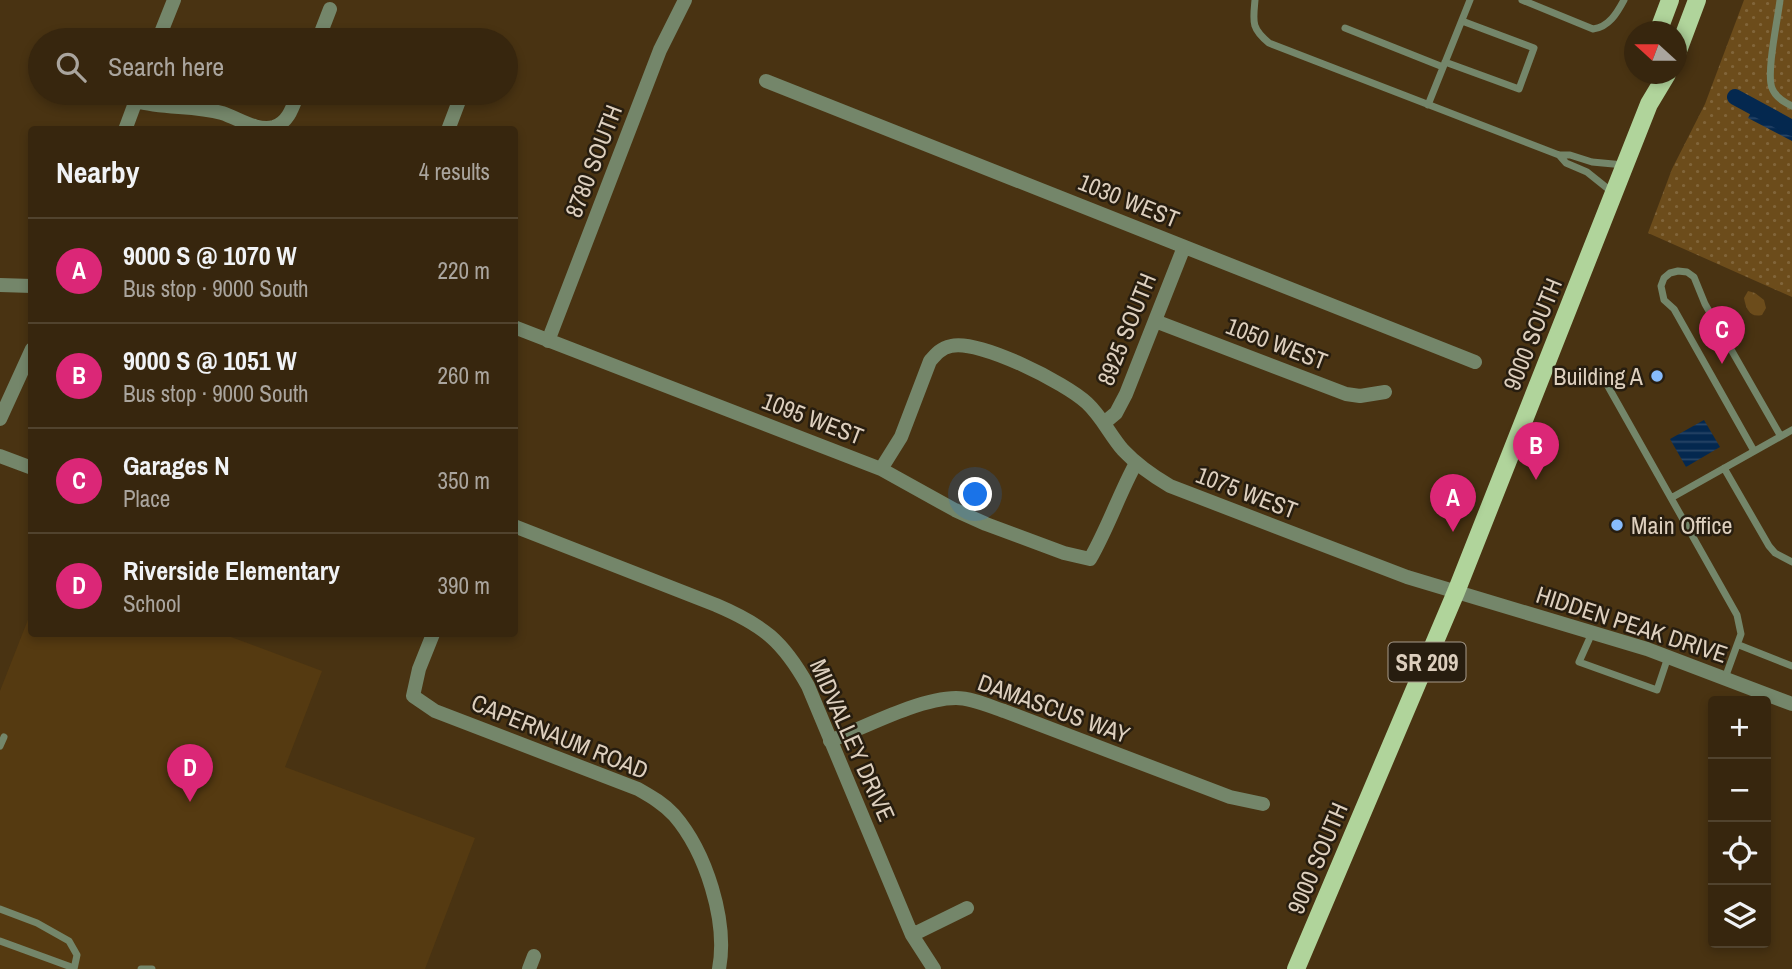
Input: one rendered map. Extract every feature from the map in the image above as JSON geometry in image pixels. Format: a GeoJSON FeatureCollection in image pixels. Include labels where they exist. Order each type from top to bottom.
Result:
{"type":"FeatureCollection","features":[{"type":"Feature","properties":{"kind":"main road"},"geometry":{"type":"LineString","coordinates":[[1662,21],[1670,0]]}},
{"type":"Feature","properties":{"kind":"main road"},"geometry":{"type":"LineString","coordinates":[[1687,28],[1698,0]]}},
{"type":"Feature","properties":{"kind":"main road","name":"9000 SOUTH"},"geometry":{"type":"LineString","coordinates":[[1649,104],[1650,84]]}},
{"type":"Feature","properties":{"kind":"main road","name":"9000 SOUTH"},"geometry":{"type":"LineString","coordinates":[[1296,969],[1456,592],[1649,104],[1661,84]]}},
{"type":"Feature","properties":{"kind":"street"},"geometry":{"type":"LineString","coordinates":[[163,28],[174,0]]}},
{"type":"Feature","properties":{"kind":"street","name":"8780 SOUTH"},"geometry":{"type":"LineString","coordinates":[[548,341],[660,50],[685,0]]}},
{"type":"Feature","properties":{"kind":"street"},"geometry":{"type":"LineString","coordinates":[[323,28],[330,9]]}},
{"type":"Feature","properties":{"kind":"street","name":"1030 WEST"},"geometry":{"type":"LineString","coordinates":[[765,80],[1475,362]]}},
{"type":"Feature","properties":{"kind":"street"},"geometry":{"type":"LineString","coordinates":[[126,126],[134,105]]}},
{"type":"Feature","properties":{"kind":"street"},"geometry":{"type":"LineString","coordinates":[[156,105],[163,108],[204,109],[258,126]]}},
{"type":"Feature","properties":{"kind":"street"},"geometry":{"type":"LineString","coordinates":[[272,126],[283,123],[293,105]]}},
{"type":"Feature","properties":{"kind":"street"},"geometry":{"type":"LineString","coordinates":[[449,126],[457,105]]}},
{"type":"Feature","properties":{"kind":"street","name":"8925 SOUTH"},"geometry":{"type":"LineString","coordinates":[[1104,423],[1116,413],[1126,394],[1184,247]]}},
{"type":"Feature","properties":{"kind":"street"},"geometry":{"type":"LineString","coordinates":[[0,285],[28,286]]}},
{"type":"Feature","properties":{"kind":"street","name":"1050 WEST"},"geometry":{"type":"LineString","coordinates":[[1154,321],[1346,394],[1360,396],[1385,392]]}},
{"type":"Feature","properties":{"kind":"street","name":"1095 WEST"},"geometry":{"type":"LineString","coordinates":[[518,329],[881,469],[986,524],[1064,553],[1090,559],[1104,535],[1136,463]]}},
{"type":"Feature","properties":{"kind":"street","name":"1075 WEST"},"geometry":{"type":"LineString","coordinates":[[881,469],[901,437],[930,362],[938,351],[950,346],[965,345],[1056,380],[1088,404],[1136,463],[1161,481],[1188,494],[1407,577],[1456,592]]}},
{"type":"Feature","properties":{"kind":"street"},"geometry":{"type":"LineString","coordinates":[[0,419],[28,358]]}},
{"type":"Feature","properties":{"kind":"street"},"geometry":{"type":"LineString","coordinates":[[0,456],[28,466]]}},
{"type":"Feature","properties":{"kind":"street","name":"MIDVALLEY DRIVE"},"geometry":{"type":"LineString","coordinates":[[518,528],[747,618],[774,638],[793,661],[808,686],[912,935],[934,969]]}},
{"type":"Feature","properties":{"kind":"street","name":"HIDDEN PEAK DRIVE"},"geometry":{"type":"LineString","coordinates":[[1456,592],[1668,657],[1792,704]]}},
{"type":"Feature","properties":{"kind":"street","name":"CAPERNAUM ROAD"},"geometry":{"type":"LineString","coordinates":[[432,637],[419,669],[413,696],[435,711],[638,789],[659,801],[673,814],[696,851],[713,895],[721,922],[722,956],[719,969]]}},
{"type":"Feature","properties":{"kind":"street","name":"DAMASCUS WAY"},"geometry":{"type":"LineString","coordinates":[[830,741],[933,701],[957,698],[1004,711],[1230,797],[1263,804]]}},
{"type":"Feature","properties":{"kind":"street"},"geometry":{"type":"LineString","coordinates":[[912,935],[967,908]]}},
{"type":"Feature","properties":{"kind":"lane"},"geometry":{"type":"LineString","coordinates":[[1255,0],[1253,19],[1256,33],[1269,43],[1559,155],[1625,165]]}},
{"type":"Feature","properties":{"kind":"lane"},"geometry":{"type":"LineString","coordinates":[[1428,105],[1470,0]]}},
{"type":"Feature","properties":{"kind":"lane"},"geometry":{"type":"LineString","coordinates":[[1522,0],[1593,29],[1602,28],[1616,14],[1624,0]]}},
{"type":"Feature","properties":{"kind":"lane"},"geometry":{"type":"LineString","coordinates":[[1780,0],[1770,74],[1772,88],[1782,101],[1792,106]]}},
{"type":"Feature","properties":{"kind":"lane"},"geometry":{"type":"LineString","coordinates":[[1345,28],[1444,65],[1519,89],[1534,48],[1462,21]]}},
{"type":"Feature","properties":{"kind":"lane"},"geometry":{"type":"LineString","coordinates":[[1559,155],[1566,163],[1587,172],[1614,194]]}},
{"type":"Feature","properties":{"kind":"lane"},"geometry":{"type":"LineString","coordinates":[[1754,451],[1674,309],[1664,300],[1661,286],[1670,273],[1687,272],[1694,277],[1705,304],[1780,435]]}},
{"type":"Feature","properties":{"kind":"lane"},"geometry":{"type":"LineString","coordinates":[[1605,381],[1737,615],[1741,634],[1739,645],[1725,679]]}},
{"type":"Feature","properties":{"kind":"lane"},"geometry":{"type":"LineString","coordinates":[[1671,498],[1792,430]]}},
{"type":"Feature","properties":{"kind":"lane"},"geometry":{"type":"LineString","coordinates":[[1724,468],[1769,546],[1775,553],[1792,562]]}},
{"type":"Feature","properties":{"kind":"lane"},"geometry":{"type":"LineString","coordinates":[[1592,633],[1579,662],[1657,690],[1668,657]]}},
{"type":"Feature","properties":{"kind":"lane"},"geometry":{"type":"LineString","coordinates":[[1739,645],[1792,666]]}},
{"type":"Feature","properties":{"kind":"lane"},"geometry":{"type":"LineString","coordinates":[[0,746],[4,737]]}},
{"type":"Feature","properties":{"kind":"lane"},"geometry":{"type":"LineString","coordinates":[[0,909],[37,923],[69,941],[77,955],[74,969],[0,942]]}},
{"type":"Feature","properties":{"kind":"lane"},"geometry":{"type":"LineString","coordinates":[[141,969],[152,969]]}},
{"type":"Feature","properties":{"kind":"shaded area"},"geometry":{"type":"Polygon","coordinates":[[[28,620],[28,637],[231,637],[322,671],[285,767],[475,838],[425,969],[0,969],[0,691],[28,620]]]}},
{"type":"Feature","properties":{"kind":"green space"},"geometry":{"type":"Polygon","coordinates":[[[1744,0],[1792,0],[1792,297],[1648,233],[1672,169],[1705,104],[1744,0]]]}},
{"type":"Feature","properties":{"kind":"green space"},"geometry":{"type":"Polygon","coordinates":[[[1748,291],[1764,300],[1766,308],[1762,315],[1751,314],[1747,309],[1744,298],[1748,291]]]}},
{"type":"Feature","properties":{"kind":"water"},"geometry":{"type":"Polygon","coordinates":[[[1757,102],[1792,120],[1792,141],[1748,118],[1757,102]]]}},
{"type":"Feature","properties":{"kind":"water"},"geometry":{"type":"Polygon","coordinates":[[[1704,420],[1720,447],[1686,467],[1670,439],[1704,420]]]}},
{"type":"Feature","properties":{"kind":"waterway"},"geometry":{"type":"LineString","coordinates":[[1735,97],[1792,128]]}},
{"type":"Feature","properties":{"kind":"place","name":"Garages N"},"geometry":{"type":"Point","coordinates":[1722,364]}},
{"type":"Feature","properties":{"kind":"place","name":"Building A"},"geometry":{"type":"Point","coordinates":[1657,376]}},
{"type":"Feature","properties":{"kind":"place","name":"9000 S @ 1051 W"},"geometry":{"type":"Point","coordinates":[1536,480]}},
{"type":"Feature","properties":{"kind":"place","name":"Main Office"},"geometry":{"type":"Point","coordinates":[1617,525]}},
{"type":"Feature","properties":{"kind":"place","name":"9000 S @ 1070 W"},"geometry":{"type":"Point","coordinates":[1453,532]}},
{"type":"Feature","properties":{"kind":"place","name":"Riverside Elementary"},"geometry":{"type":"Point","coordinates":[190,802]}}]}
